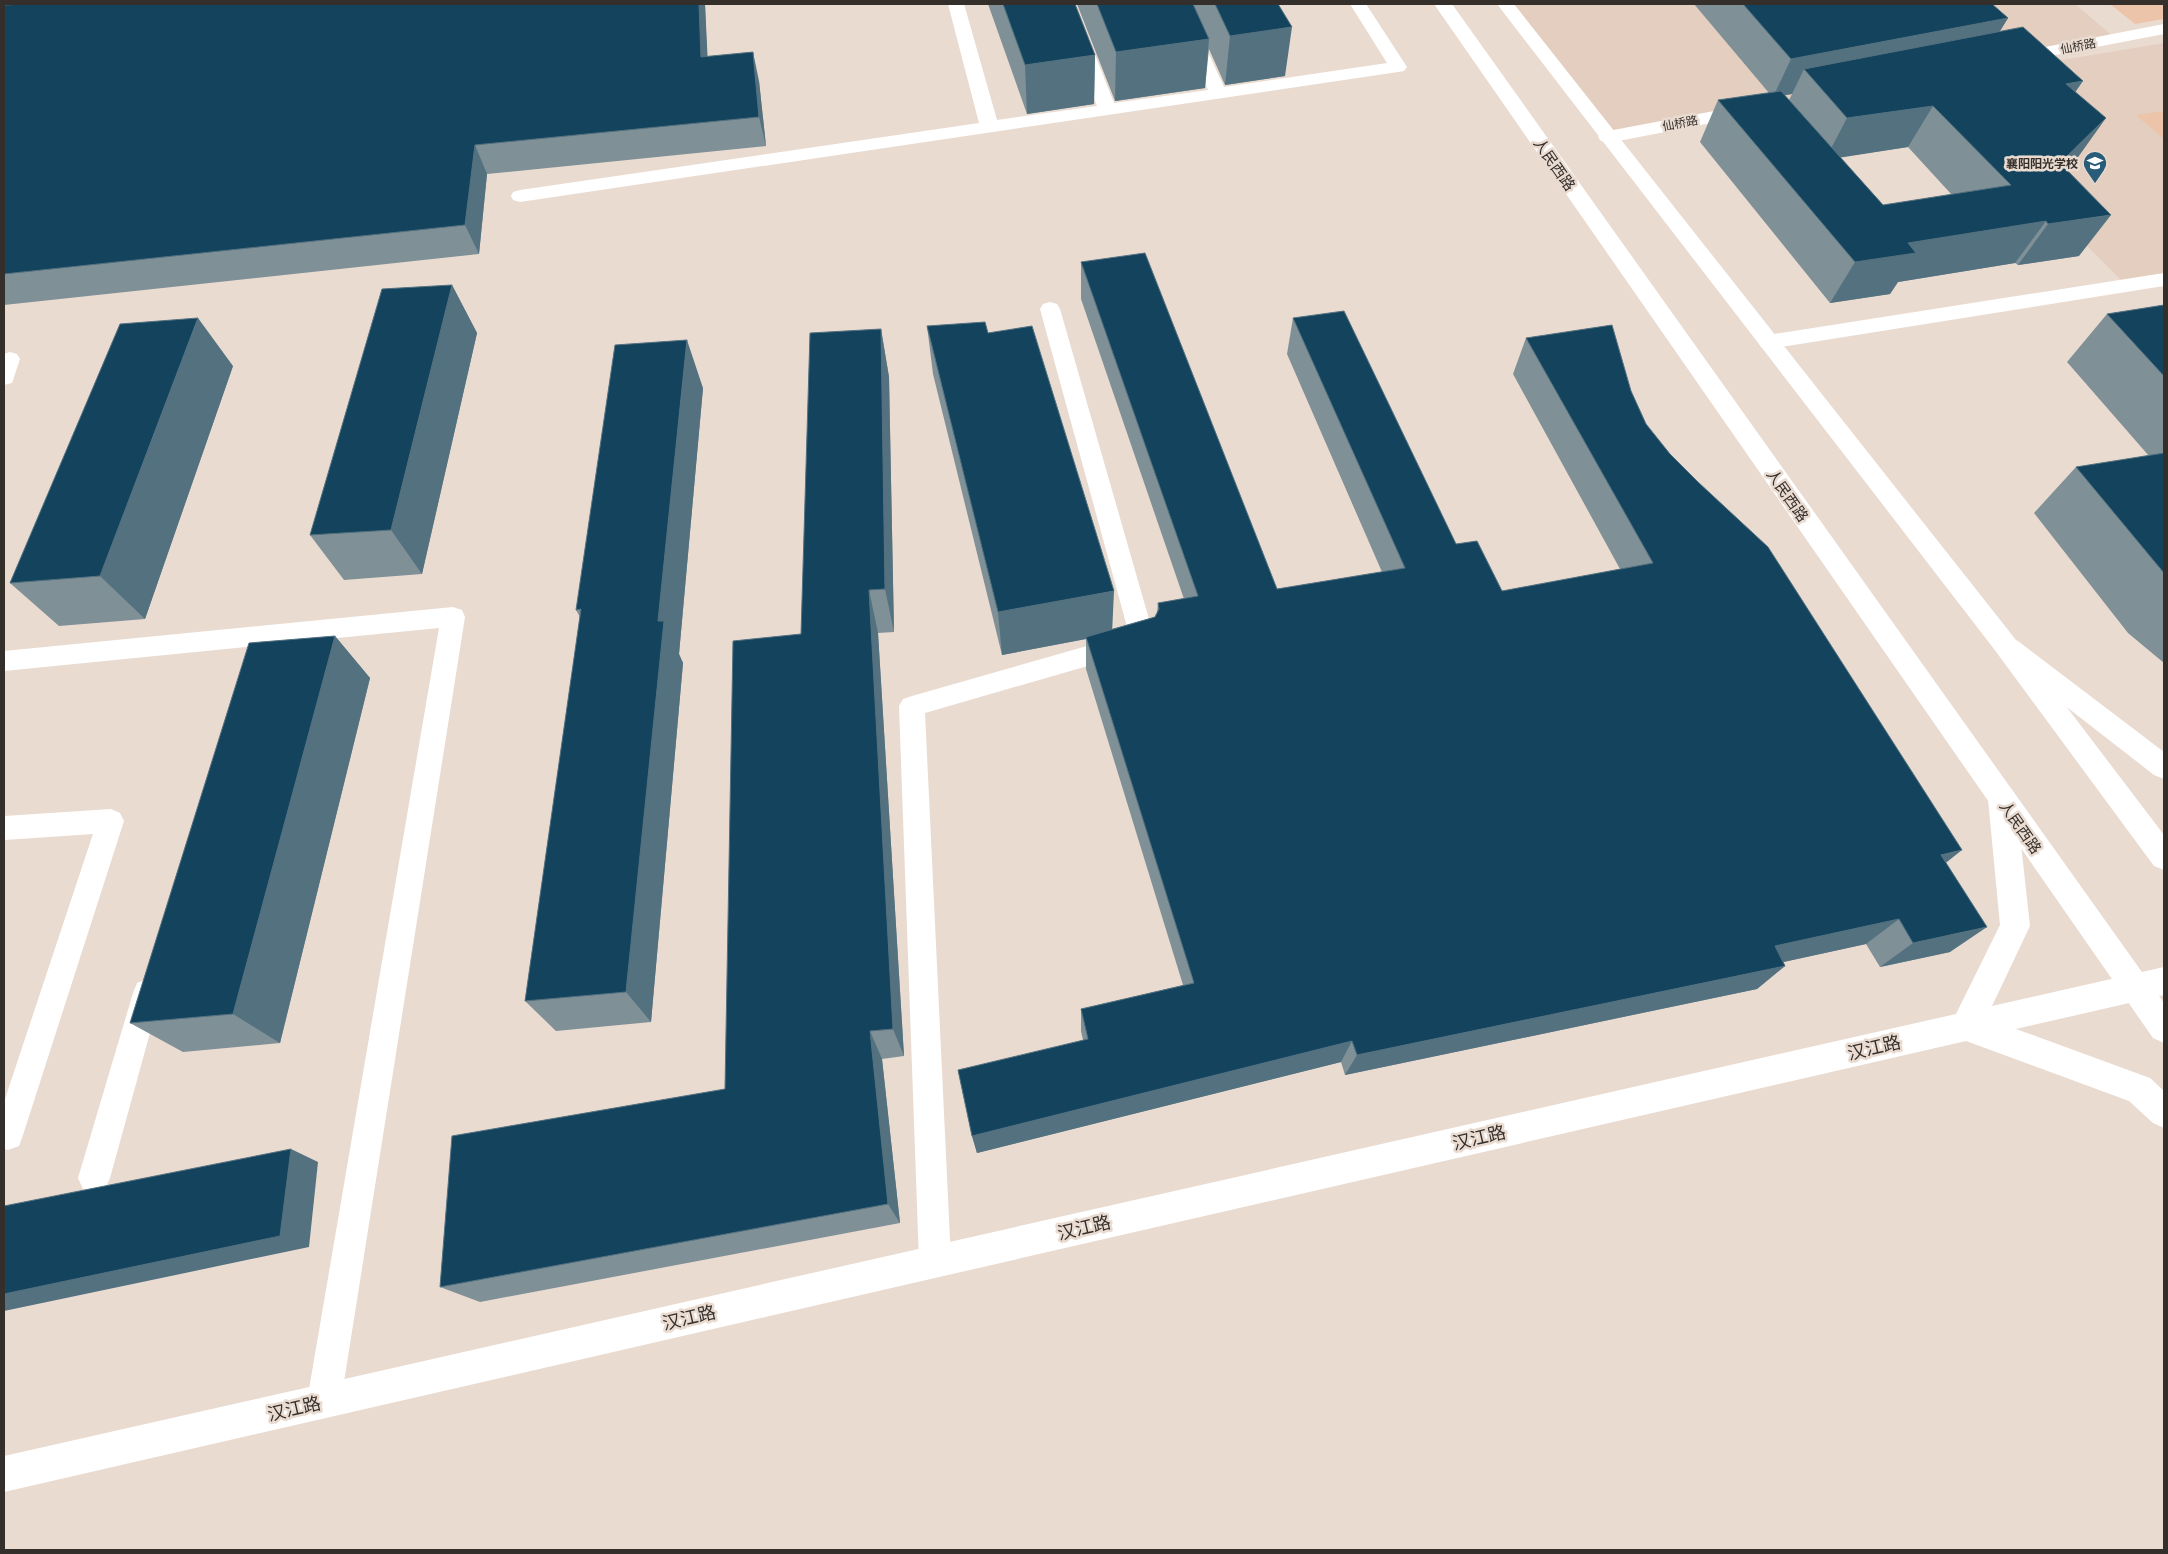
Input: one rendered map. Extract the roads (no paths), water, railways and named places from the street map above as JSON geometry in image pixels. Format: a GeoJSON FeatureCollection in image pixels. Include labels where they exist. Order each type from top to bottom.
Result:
{"type":"FeatureCollection","features":[{"type":"Feature","properties":{"kind":"main road","name":"人民西路"},"geometry":{"type":"LineString","coordinates":[[1443,4],[2002,799],[2149,984],[2164,1028]]}},
{"type":"Feature","properties":{"kind":"main road"},"geometry":{"type":"LineString","coordinates":[[1505,4],[2002,642],[2164,857]]}},
{"type":"Feature","properties":{"kind":"main road","name":"仙桥路"},"geometry":{"type":"LineString","coordinates":[[1993,62],[2164,29]]}},
{"type":"Feature","properties":{"kind":"main road","name":"仙桥路"},"geometry":{"type":"LineString","coordinates":[[1608,138],[1763,107]]}},
{"type":"Feature","properties":{"kind":"main road"},"geometry":{"type":"LineString","coordinates":[[2002,642],[2164,767]]}},
{"type":"Feature","properties":{"kind":"main road"},"geometry":{"type":"LineString","coordinates":[[2002,799],[2015,926],[1966,1026],[2139,1089],[2164,1112]]}},
{"type":"Feature","properties":{"kind":"main road","name":"汉江路"},"geometry":{"type":"LineString","coordinates":[[4,1474],[2149,984]]}},
{"type":"Feature","properties":{"kind":"lane"},"geometry":{"type":"LineString","coordinates":[[956,4],[989,126]]}},
{"type":"Feature","properties":{"kind":"lane"},"geometry":{"type":"LineString","coordinates":[[1067,4],[1107,109]]}},
{"type":"Feature","properties":{"kind":"lane"},"geometry":{"type":"LineString","coordinates":[[1178,4],[1218,93]]}},
{"type":"Feature","properties":{"kind":"lane"},"geometry":{"type":"LineString","coordinates":[[520,196],[1398,67],[1358,4]]}},
{"type":"Feature","properties":{"kind":"lane"},"geometry":{"type":"LineString","coordinates":[[1768,342],[2164,278]]}},
{"type":"Feature","properties":{"kind":"lane"},"geometry":{"type":"LineString","coordinates":[[935,1261],[912,706],[1143,640],[1050,309]]}},
{"type":"Feature","properties":{"kind":"lane"},"geometry":{"type":"LineString","coordinates":[[4,661],[453,617],[324,1401]]}},
{"type":"Feature","properties":{"kind":"lane"},"geometry":{"type":"LineString","coordinates":[[243,666],[251,637]]}},
{"type":"Feature","properties":{"kind":"lane"},"geometry":{"type":"LineString","coordinates":[[4,828],[111,821],[8,1135]]}},
{"type":"Feature","properties":{"kind":"lane"},"geometry":{"type":"LineString","coordinates":[[94,1178],[154,969]]}},
{"type":"Feature","properties":{"kind":"place","name":"襄阳阳光学校"},"geometry":{"type":"Point","coordinates":[2095,184]}}]}
